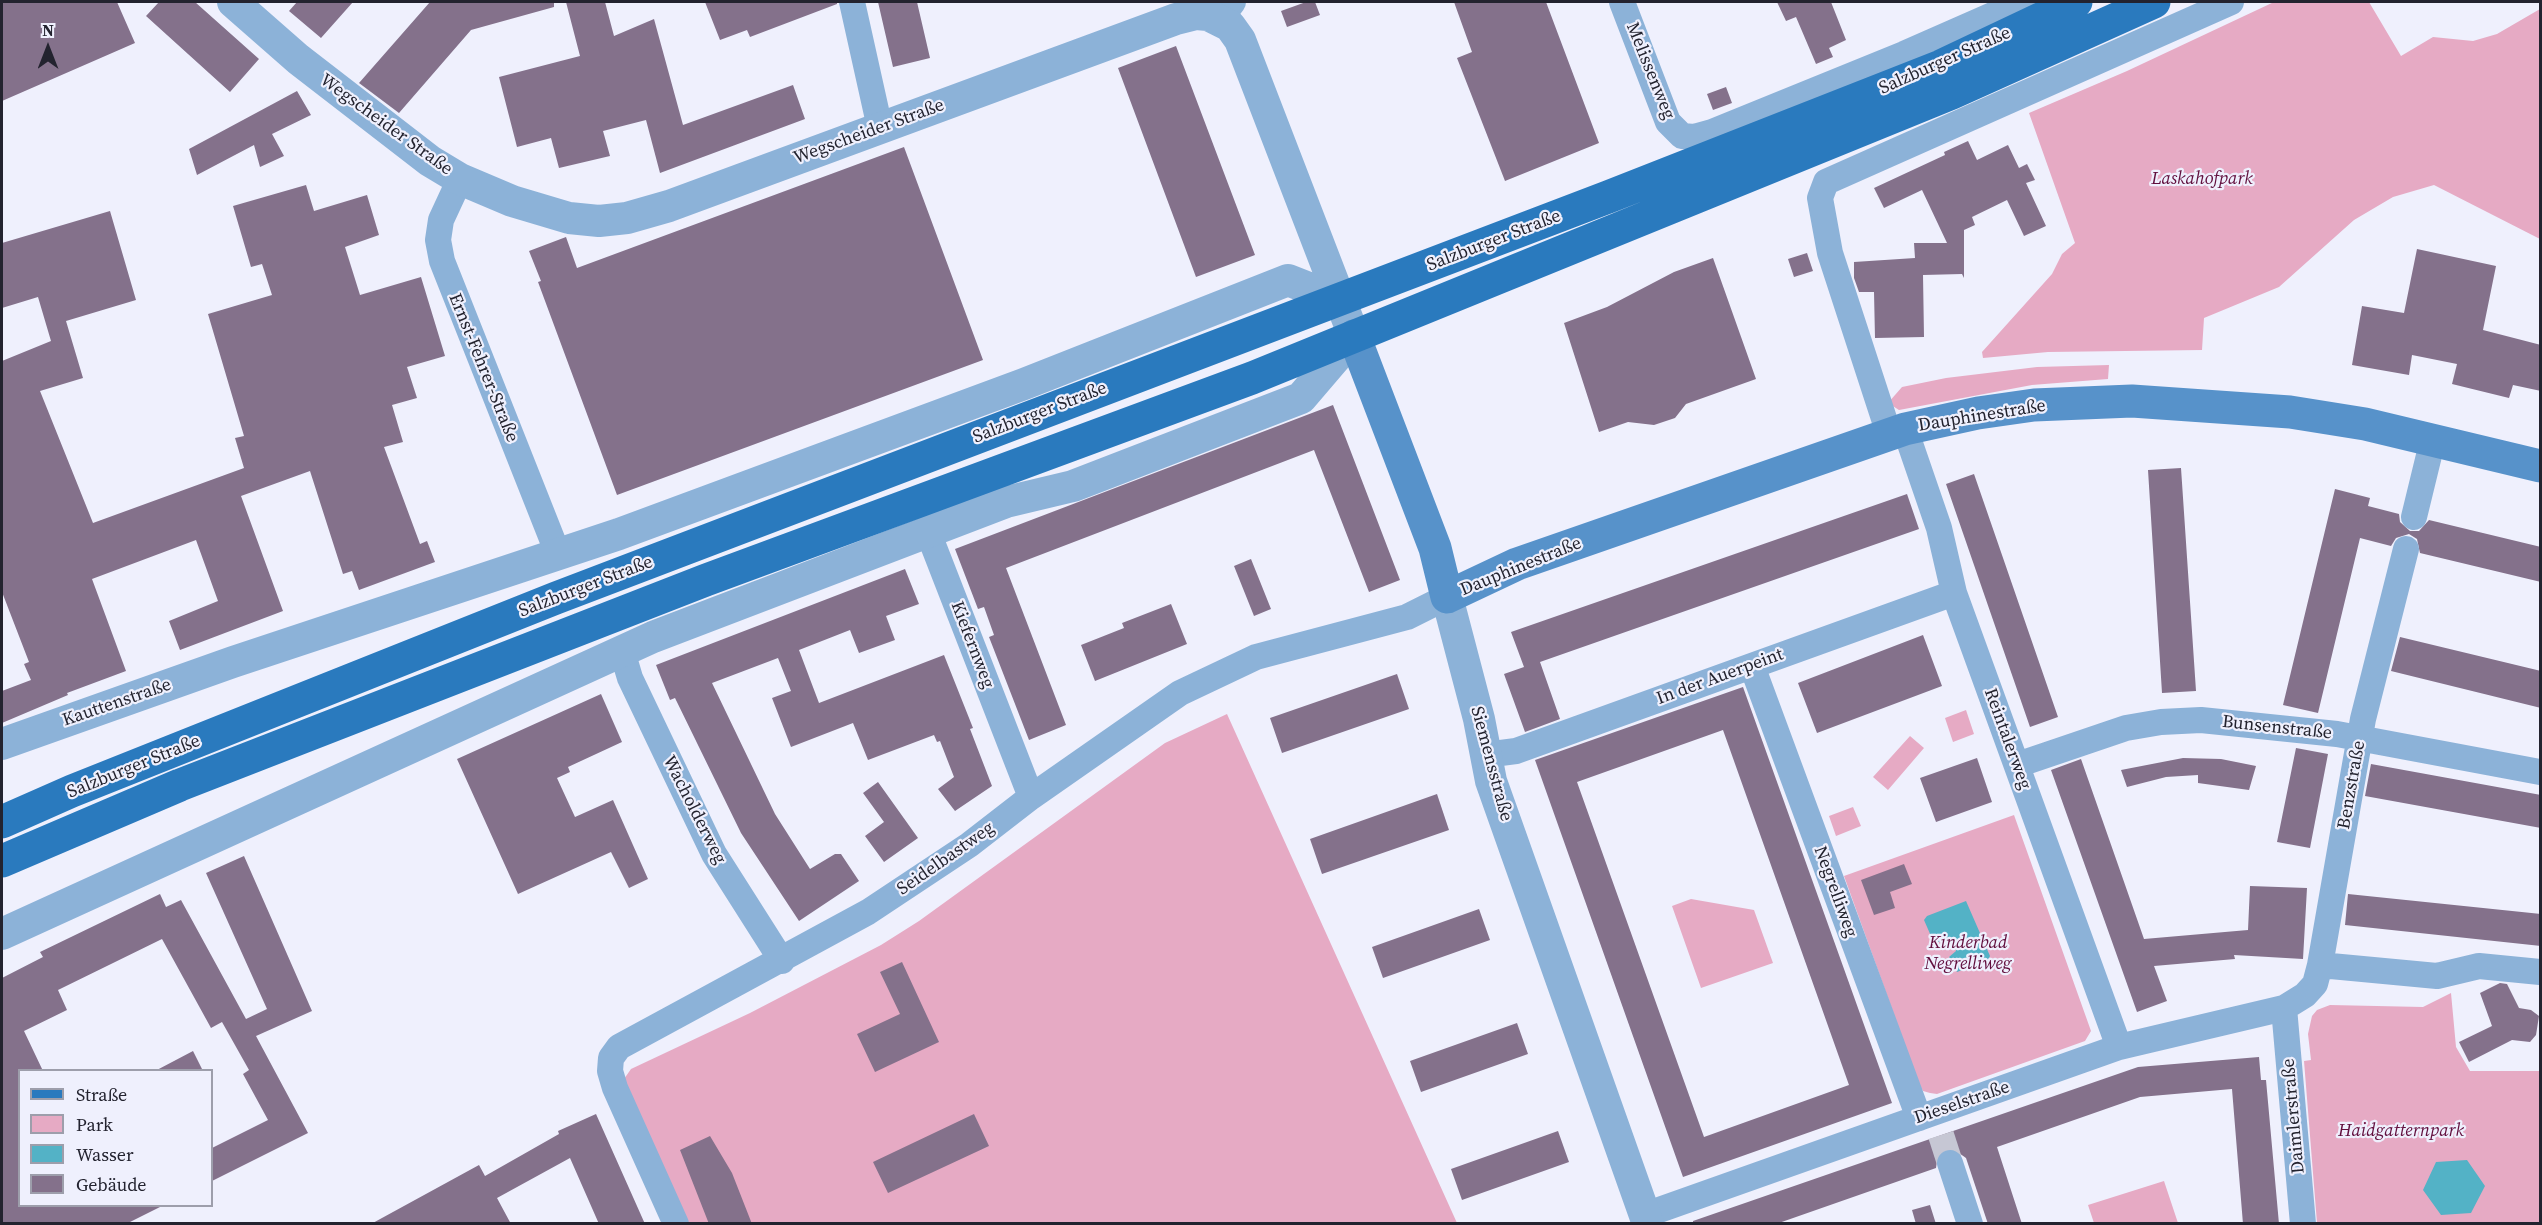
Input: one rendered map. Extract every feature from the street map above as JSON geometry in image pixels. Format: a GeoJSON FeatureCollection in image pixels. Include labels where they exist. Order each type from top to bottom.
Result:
{"type":"FeatureCollection","features":[{"type":"Feature","properties":{"kind":"main road","name":"Salzburger Straße"},"geometry":{"type":"LineString","coordinates":[[5,821],[72,791],[556,598],[1608,197],[1930,70],[2076,2]]}},
{"type":"Feature","properties":{"kind":"main road","name":"Salzburger Straße"},"geometry":{"type":"LineString","coordinates":[[10,857],[180,785],[458,676],[939,492],[1252,378],[1952,93],[2154,2]]}},
{"type":"Feature","properties":{"kind":"main road","name":"Siemensstraße"},"geometry":{"type":"LineString","coordinates":[[1354,336],[1435,548],[1447,597]]}},
{"type":"Feature","properties":{"kind":"main road","name":"Dauphinestraße"},"geometry":{"type":"LineString","coordinates":[[1447,597],[1517,564],[1897,432],[1978,413],[2034,405],[2132,401],[2290,412],[2433,439],[2541,466]]}},
{"type":"Feature","properties":{"kind":"street","name":"Wegscheider Straße"},"geometry":{"type":"LineString","coordinates":[[233,2],[352,103],[430,161],[460,178],[512,201],[569,218],[599,220],[627,218],[669,206],[1176,19],[1227,10],[1230,26],[1240,40],[1354,336]]}},
{"type":"Feature","properties":{"kind":"street"},"geometry":{"type":"LineString","coordinates":[[852,2],[880,128]]}},
{"type":"Feature","properties":{"kind":"street","name":"Melissenweg"},"geometry":{"type":"LineString","coordinates":[[1622,2],[1668,122],[1682,136],[1694,137],[1712,132],[1904,54],[2022,2]]}},
{"type":"Feature","properties":{"kind":"street"},"geometry":{"type":"LineString","coordinates":[[1897,432],[1830,253],[1821,208],[1821,189],[1826,182],[1835,176],[2231,2]]}},
{"type":"Feature","properties":{"kind":"street","name":"Ernst-Fehrer-Straße"},"geometry":{"type":"LineString","coordinates":[[460,178],[441,220],[438,240],[442,261],[558,554]]}},
{"type":"Feature","properties":{"kind":"street","name":"Kauttenstraße"},"geometry":{"type":"LineString","coordinates":[[2,744],[233,662],[558,554],[1024,384],[1288,280],[1339,300]]}},
{"type":"Feature","properties":{"kind":"street","name":"Salzburger Straße"},"geometry":{"type":"LineString","coordinates":[[2,934],[622,651],[1006,502],[1073,486],[1301,398],[1354,336]]}},
{"type":"Feature","properties":{"kind":"street","name":"Reintalerweg"},"geometry":{"type":"LineString","coordinates":[[1897,432],[1939,528],[1954,593],[2119,1047]]}},
{"type":"Feature","properties":{"kind":"street"},"geometry":{"type":"LineString","coordinates":[[2414,517],[2433,439]]}},
{"type":"Feature","properties":{"kind":"street"},"geometry":{"type":"LineString","coordinates":[[928,532],[939,492]]}},
{"type":"Feature","properties":{"kind":"street","name":"Kiefernweg"},"geometry":{"type":"LineString","coordinates":[[928,532],[1031,797]]}},
{"type":"Feature","properties":{"kind":"street","name":"Benzstraße"},"geometry":{"type":"LineString","coordinates":[[2284,1008],[2305,995],[2315,984],[2360,738],[2406,549]]}},
{"type":"Feature","properties":{"kind":"street","name":"In der Auerpeint"},"geometry":{"type":"LineString","coordinates":[[1485,755],[1516,750],[1954,593]]}},
{"type":"Feature","properties":{"kind":"street","name":"Siemensstraße"},"geometry":{"type":"LineString","coordinates":[[1447,597],[1479,719],[1491,781],[1647,1219]]}},
{"type":"Feature","properties":{"kind":"street","name":"Seidelbastweg"},"geometry":{"type":"LineString","coordinates":[[676,1224],[615,1088],[610,1071],[611,1058],[619,1047],[782,961],[868,912],[922,877],[1163,704],[1216,674],[1266,654],[1407,617],[1447,597]]}},
{"type":"Feature","properties":{"kind":"street","name":"Wacholderweg"},"geometry":{"type":"LineString","coordinates":[[622,651],[630,678],[714,854],[782,961]]}},
{"type":"Feature","properties":{"kind":"street","name":"Negrelliweg"},"geometry":{"type":"LineString","coordinates":[[1752,666],[1931,1122]]}},
{"type":"Feature","properties":{"kind":"street","name":"Bunsenstraße"},"geometry":{"type":"LineString","coordinates":[[2017,765],[2126,728],[2161,722],[2236,722],[2360,738],[2541,772]]}},
{"type":"Feature","properties":{"kind":"street"},"geometry":{"type":"LineString","coordinates":[[2,922],[35,919]]}},
{"type":"Feature","properties":{"kind":"street"},"geometry":{"type":"LineString","coordinates":[[2320,965],[2437,976],[2479,966],[2541,972]]}},
{"type":"Feature","properties":{"kind":"street","name":"Dieselstraße"},"geometry":{"type":"LineString","coordinates":[[1647,1219],[1931,1122],[2119,1047],[2284,1008]]}},
{"type":"Feature","properties":{"kind":"street","name":"Daimlerstraße"},"geometry":{"type":"LineString","coordinates":[[2284,1008],[2303,1224]]}},
{"type":"Feature","properties":{"kind":"street"},"geometry":{"type":"LineString","coordinates":[[1950,1163],[1970,1224]]}},
{"type":"Feature","properties":{"kind":"green space","name":"Laskahofpark"},"geometry":{"type":"Polygon","coordinates":[[[2274,2],[2369,2],[2401,56],[2433,37],[2473,41],[2497,34],[2540,9],[2540,239],[2434,185],[2393,197],[2354,220],[2279,287],[2204,318],[2202,350],[2048,352],[1983,358],[1982,352],[2052,274],[2062,254],[2075,243],[2029,113],[2127,71],[2274,2]]]}},
{"type":"Feature","properties":{"kind":"green space"},"geometry":{"type":"Polygon","coordinates":[[[2109,365],[2108,379],[2032,385],[1899,410],[1888,403],[1902,387],[1946,378],[2037,367],[2109,365]]]}},
{"type":"Feature","properties":{"kind":"green space"},"geometry":{"type":"Polygon","coordinates":[[[1966,710],[1974,734],[1953,742],[1945,718],[1966,710]]]}},
{"type":"Feature","properties":{"kind":"green space"},"geometry":{"type":"Polygon","coordinates":[[[1227,714],[1457,1223],[688,1223],[624,1079],[631,1069],[750,1013],[881,945],[919,921],[1165,743],[1227,714]]]}},
{"type":"Feature","properties":{"kind":"green space"},"geometry":{"type":"Polygon","coordinates":[[[1910,736],[1924,748],[1888,790],[1873,777],[1910,736]]]}},
{"type":"Feature","properties":{"kind":"green space"},"geometry":{"type":"Polygon","coordinates":[[[1853,807],[1861,826],[1836,836],[1829,816],[1853,807]]]}},
{"type":"Feature","properties":{"kind":"green space","name":"Kinderbad Negrelliweg"},"geometry":{"type":"Polygon","coordinates":[[[2014,815],[2091,1031],[2085,1041],[1937,1094],[1923,1091],[1844,876],[2014,815]]]}},
{"type":"Feature","properties":{"kind":"green space"},"geometry":{"type":"Polygon","coordinates":[[[1691,899],[1754,910],[1773,963],[1701,988],[1672,906],[1691,899]]]}},
{"type":"Feature","properties":{"kind":"green space","name":"Haidgatternpark"},"geometry":{"type":"Polygon","coordinates":[[[2451,993],[2456,1047],[2470,1071],[2540,1071],[2540,1223],[2317,1223],[2304,1061],[2311,1060],[2308,1034],[2312,1016],[2317,1010],[2330,1005],[2423,1007],[2451,993]]]}},
{"type":"Feature","properties":{"kind":"green space"},"geometry":{"type":"Polygon","coordinates":[[[2164,1181],[2178,1223],[2094,1223],[2088,1205],[2164,1181]]]}},
{"type":"Feature","properties":{"kind":"water"},"geometry":{"type":"Polygon","coordinates":[[[1966,901],[1990,956],[1988,960],[1957,972],[1949,957],[1956,951],[1955,943],[1950,939],[1934,943],[1924,920],[1927,916],[1966,901]]]}},
{"type":"Feature","properties":{"kind":"water"},"geometry":{"type":"Polygon","coordinates":[[[2467,1160],[2485,1186],[2471,1213],[2441,1215],[2423,1190],[2436,1162],[2467,1160]]]}},
{"type":"Feature","properties":{"kind":"building"},"geometry":{"type":"Polygon","coordinates":[[[2,2],[117,2],[135,43],[2,101],[2,2]]]}},
{"type":"Feature","properties":{"kind":"building"},"geometry":{"type":"Polygon","coordinates":[[[159,2],[195,2],[259,59],[230,92],[146,16],[159,2]]]}},
{"type":"Feature","properties":{"kind":"building"},"geometry":{"type":"Polygon","coordinates":[[[297,2],[353,2],[321,38],[289,11],[297,2]]]}},
{"type":"Feature","properties":{"kind":"building"},"geometry":{"type":"Polygon","coordinates":[[[430,2],[554,2],[554,7],[471,30],[399,113],[359,83],[430,2]]]}},
{"type":"Feature","properties":{"kind":"building"},"geometry":{"type":"Polygon","coordinates":[[[566,2],[605,2],[614,36],[654,19],[683,125],[793,85],[805,119],[660,173],[646,120],[603,131],[610,156],[559,168],[551,138],[517,147],[499,77],[580,56],[566,2]]]}},
{"type":"Feature","properties":{"kind":"building"},"geometry":{"type":"Polygon","coordinates":[[[705,2],[837,2],[837,4],[750,37],[747,30],[720,40],[705,2]]]}},
{"type":"Feature","properties":{"kind":"building"},"geometry":{"type":"Polygon","coordinates":[[[878,2],[917,2],[930,58],[893,67],[878,2]]]}},
{"type":"Feature","properties":{"kind":"building"},"geometry":{"type":"Polygon","coordinates":[[[1306,2],[1315,2],[1320,15],[1287,27],[1281,11],[1306,2]]]}},
{"type":"Feature","properties":{"kind":"building"},"geometry":{"type":"Polygon","coordinates":[[[1454,2],[1546,2],[1599,143],[1505,181],[1457,58],[1472,52],[1454,2]]]}},
{"type":"Feature","properties":{"kind":"building"},"geometry":{"type":"Polygon","coordinates":[[[1777,2],[1831,2],[1846,40],[1829,48],[1833,57],[1816,64],[1796,17],[1786,21],[1777,2]]]}},
{"type":"Feature","properties":{"kind":"building"},"geometry":{"type":"Polygon","coordinates":[[[1176,46],[1255,255],[1196,277],[1118,68],[1176,46]]]}},
{"type":"Feature","properties":{"kind":"building"},"geometry":{"type":"Polygon","coordinates":[[[1726,87],[1732,103],[1713,110],[1707,94],[1726,87]]]}},
{"type":"Feature","properties":{"kind":"building"},"geometry":{"type":"Polygon","coordinates":[[[297,91],[311,115],[272,134],[284,156],[260,167],[254,145],[197,175],[189,149],[297,91]]]}},
{"type":"Feature","properties":{"kind":"building"},"geometry":{"type":"Polygon","coordinates":[[[1968,141],[1977,160],[2008,145],[2019,168],[2027,164],[2035,180],[2026,183],[2046,226],[2024,236],[2007,200],[1972,217],[1975,225],[1964,230],[1964,278],[1962,274],[1923,275],[1924,337],[1875,338],[1874,292],[1859,292],[1854,278],[1854,262],[1915,258],[1914,243],[1947,243],[1922,190],[1884,208],[1874,188],[1945,155],[1944,152],[1968,141]]]}},
{"type":"Feature","properties":{"kind":"building"},"geometry":{"type":"Polygon","coordinates":[[[904,147],[983,360],[617,495],[538,282],[541,281],[529,251],[566,237],[577,268],[904,147]]]}},
{"type":"Feature","properties":{"kind":"building"},"geometry":{"type":"Polygon","coordinates":[[[306,185],[314,211],[367,195],[379,235],[345,247],[360,295],[421,277],[445,356],[407,367],[417,398],[392,405],[403,442],[384,447],[420,544],[427,541],[435,562],[359,590],[352,571],[343,574],[310,471],[241,496],[283,611],[180,650],[169,621],[218,601],[196,540],[92,579],[126,671],[67,693],[68,695],[2,723],[2,691],[31,680],[24,664],[29,662],[2,592],[2,361],[51,341],[38,297],[2,308],[2,243],[110,211],[136,300],[66,321],[83,378],[40,391],[93,523],[244,468],[235,438],[244,436],[208,314],[272,295],[262,264],[251,267],[233,206],[306,185]]]}},
{"type":"Feature","properties":{"kind":"building"},"geometry":{"type":"Polygon","coordinates":[[[2417,249],[2496,266],[2483,330],[2541,345],[2541,391],[2513,385],[2509,398],[2452,384],[2457,364],[2412,355],[2409,375],[2352,365],[2362,306],[2404,313],[2417,249]]]}},
{"type":"Feature","properties":{"kind":"building"},"geometry":{"type":"Polygon","coordinates":[[[1807,253],[1813,271],[1794,277],[1788,259],[1807,253]]]}},
{"type":"Feature","properties":{"kind":"building"},"geometry":{"type":"Polygon","coordinates":[[[1713,258],[1756,379],[1686,404],[1675,418],[1654,425],[1628,422],[1599,432],[1564,323],[1607,307],[1674,272],[1713,258]]]}},
{"type":"Feature","properties":{"kind":"building"},"geometry":{"type":"Polygon","coordinates":[[[1333,405],[1400,580],[1369,592],[1314,450],[1006,568],[1066,725],[1029,740],[989,637],[994,635],[984,607],[978,609],[955,549],[1333,405]]]}},
{"type":"Feature","properties":{"kind":"building"},"geometry":{"type":"Polygon","coordinates":[[[2181,468],[2196,691],[2162,693],[2148,470],[2181,468]]]}},
{"type":"Feature","properties":{"kind":"building"},"geometry":{"type":"Polygon","coordinates":[[[1974,474],[2058,717],[2030,727],[1946,484],[1974,474]]]}},
{"type":"Feature","properties":{"kind":"building"},"geometry":{"type":"Polygon","coordinates":[[[2335,489],[2370,498],[2368,506],[2399,514],[2400,522],[2410,531],[2419,531],[2429,520],[2541,547],[2541,582],[2420,553],[2417,539],[2409,534],[2396,538],[2391,546],[2360,538],[2318,713],[2283,705],[2335,489]]]}},
{"type":"Feature","properties":{"kind":"building"},"geometry":{"type":"Polygon","coordinates":[[[1907,494],[1919,529],[1540,662],[1560,719],[1525,732],[1504,674],[1524,667],[1511,632],[1907,494]]]}},
{"type":"Feature","properties":{"kind":"building"},"geometry":{"type":"Polygon","coordinates":[[[1251,559],[1271,609],[1254,616],[1234,566],[1251,559]]]}},
{"type":"Feature","properties":{"kind":"building"},"geometry":{"type":"Polygon","coordinates":[[[905,569],[919,604],[886,616],[895,640],[859,653],[850,630],[799,650],[819,703],[944,655],[973,728],[970,729],[992,786],[955,811],[938,789],[954,777],[940,741],[937,742],[934,735],[868,760],[853,723],[791,747],[772,698],[791,691],[778,658],[712,683],[775,814],[810,869],[835,854],[841,854],[859,881],[799,921],[741,833],[675,698],[670,700],[656,665],[905,569]]]}},
{"type":"Feature","properties":{"kind":"building"},"geometry":{"type":"Polygon","coordinates":[[[1171,604],[1187,644],[1095,681],[1081,645],[1124,628],[1122,623],[1171,604]]]}},
{"type":"Feature","properties":{"kind":"building"},"geometry":{"type":"Polygon","coordinates":[[[1923,635],[1942,686],[1817,733],[1798,683],[1923,635]]]}},
{"type":"Feature","properties":{"kind":"building"},"geometry":{"type":"Polygon","coordinates":[[[2400,637],[2541,671],[2541,708],[2391,671],[2400,637]]]}},
{"type":"Feature","properties":{"kind":"building"},"geometry":{"type":"Polygon","coordinates":[[[1397,674],[1409,709],[1282,753],[1270,718],[1397,674]]]}},
{"type":"Feature","properties":{"kind":"building"},"geometry":{"type":"Polygon","coordinates":[[[1743,687],[1892,1103],[1683,1177],[1535,760],[1743,687]],[[1723,730],[1577,782],[1704,1137],[1849,1085],[1723,730]]]}},
{"type":"Feature","properties":{"kind":"building"},"geometry":{"type":"Polygon","coordinates":[[[601,694],[622,742],[568,767],[570,772],[557,778],[575,817],[613,800],[648,879],[629,888],[611,852],[518,894],[457,759],[601,694]]]}},
{"type":"Feature","properties":{"kind":"building"},"geometry":{"type":"Polygon","coordinates":[[[2296,748],[2328,754],[2310,848],[2277,842],[2296,748]]]}},
{"type":"Feature","properties":{"kind":"building"},"geometry":{"type":"Polygon","coordinates":[[[1977,758],[1992,802],[1936,822],[1920,778],[1977,758]]]}},
{"type":"Feature","properties":{"kind":"building"},"geometry":{"type":"Polygon","coordinates":[[[2183,758],[2221,759],[2256,766],[2249,790],[2198,783],[2198,775],[2166,777],[2127,787],[2121,770],[2183,758]]]}},
{"type":"Feature","properties":{"kind":"building"},"geometry":{"type":"Polygon","coordinates":[[[2081,759],[2144,939],[2248,930],[2250,886],[2307,888],[2303,959],[2234,955],[2235,959],[2154,966],[2167,1001],[2137,1012],[2051,770],[2081,759]]]}},
{"type":"Feature","properties":{"kind":"building"},"geometry":{"type":"Polygon","coordinates":[[[2371,764],[2541,795],[2541,828],[2365,796],[2371,764]]]}},
{"type":"Feature","properties":{"kind":"building"},"geometry":{"type":"Polygon","coordinates":[[[878,782],[918,838],[884,862],[865,836],[884,822],[863,793],[878,782]]]}},
{"type":"Feature","properties":{"kind":"building"},"geometry":{"type":"Polygon","coordinates":[[[1437,794],[1449,830],[1322,874],[1310,839],[1437,794]]]}},
{"type":"Feature","properties":{"kind":"building"},"geometry":{"type":"Polygon","coordinates":[[[244,856],[312,1011],[256,1036],[308,1133],[213,1180],[213,1148],[268,1120],[243,1074],[249,1070],[222,1022],[211,1028],[162,939],[58,990],[67,1010],[24,1031],[42,1069],[18,1069],[18,1207],[160,1207],[126,1224],[2,1224],[2,978],[43,957],[40,952],[160,894],[166,907],[181,900],[246,1019],[267,1009],[206,873],[244,856]]]}},
{"type":"Feature","properties":{"kind":"building"},"geometry":{"type":"Polygon","coordinates":[[[1904,864],[1912,884],[1890,892],[1895,908],[1874,915],[1861,880],[1904,864]]]}},
{"type":"Feature","properties":{"kind":"building"},"geometry":{"type":"Polygon","coordinates":[[[2348,894],[2541,914],[2541,946],[2345,925],[2348,894]]]}},
{"type":"Feature","properties":{"kind":"building"},"geometry":{"type":"Polygon","coordinates":[[[1479,909],[1490,940],[1383,978],[1372,947],[1479,909]]]}},
{"type":"Feature","properties":{"kind":"building"},"geometry":{"type":"Polygon","coordinates":[[[902,962],[939,1042],[875,1072],[857,1034],[900,1014],[880,972],[902,962]]]}},
{"type":"Feature","properties":{"kind":"building"},"geometry":{"type":"Polygon","coordinates":[[[2500,983],[2507,984],[2519,1008],[2531,1010],[2539,1016],[2536,1035],[2530,1042],[2512,1040],[2469,1062],[2459,1042],[2492,1026],[2480,993],[2500,983]]]}},
{"type":"Feature","properties":{"kind":"building"},"geometry":{"type":"Polygon","coordinates":[[[1517,1023],[1528,1054],[1421,1092],[1410,1061],[1517,1023]]]}},
{"type":"Feature","properties":{"kind":"building"},"geometry":{"type":"Polygon","coordinates":[[[193,1051],[202,1069],[159,1069],[193,1051]]]}},
{"type":"Feature","properties":{"kind":"building"},"geometry":{"type":"Polygon","coordinates":[[[2259,1057],[2261,1080],[2266,1080],[2279,1224],[2243,1224],[2232,1089],[2140,1097],[1997,1147],[2022,1224],[1988,1224],[1966,1158],[1952,1148],[1938,1153],[1936,1168],[1776,1224],[1693,1224],[1693,1221],[2138,1067],[2259,1057]]]}},
{"type":"Feature","properties":{"kind":"building"},"geometry":{"type":"Polygon","coordinates":[[[596,1114],[645,1224],[599,1224],[570,1158],[497,1198],[511,1224],[371,1224],[479,1165],[485,1176],[559,1134],[558,1131],[596,1114]]]}},
{"type":"Feature","properties":{"kind":"building"},"geometry":{"type":"Polygon","coordinates":[[[974,1114],[989,1146],[888,1193],[873,1162],[974,1114]]]}},
{"type":"Feature","properties":{"kind":"building"},"geometry":{"type":"Polygon","coordinates":[[[1558,1131],[1569,1162],[1462,1200],[1451,1169],[1558,1131]]]}},
{"type":"Feature","properties":{"kind":"building"},"geometry":{"type":"Polygon","coordinates":[[[710,1136],[732,1173],[752,1224],[709,1224],[680,1150],[710,1136]]]}},
{"type":"Feature","properties":{"kind":"building"},"geometry":{"type":"Polygon","coordinates":[[[1930,1205],[1936,1224],[1916,1224],[1912,1210],[1930,1205]]]}},
{"type":"Feature","properties":{"kind":"tunnel"},"geometry":{"type":"LineString","coordinates":[[1941,1135],[1950,1163]]}}]}
